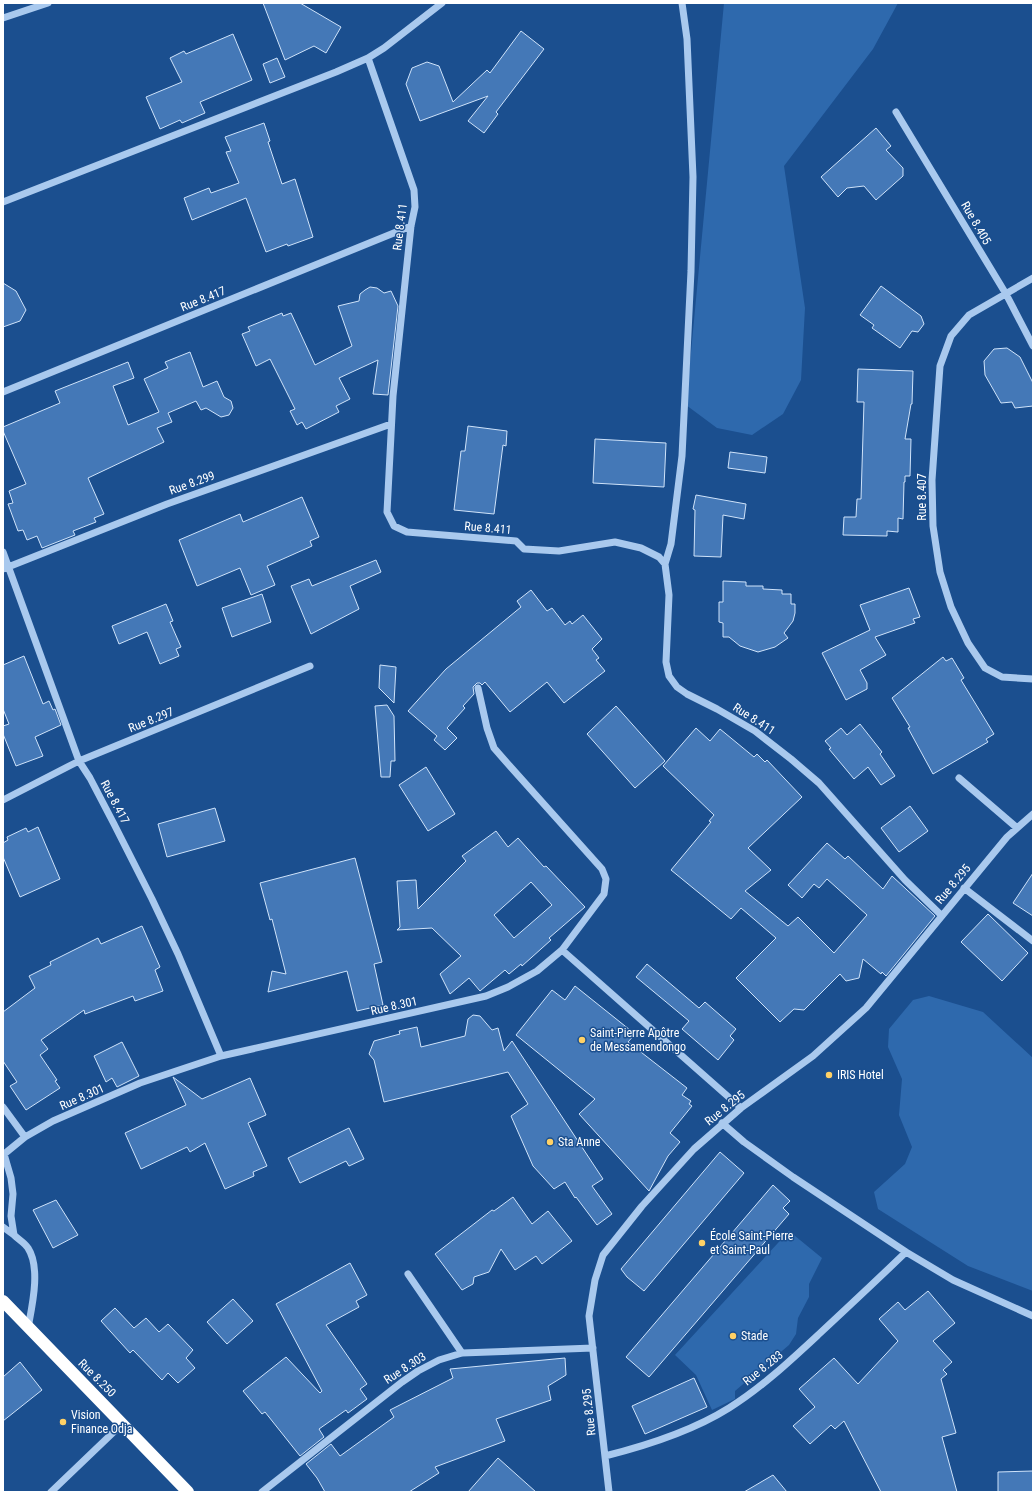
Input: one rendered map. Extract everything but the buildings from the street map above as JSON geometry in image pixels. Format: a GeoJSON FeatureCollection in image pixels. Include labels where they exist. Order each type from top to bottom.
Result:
{"type":"FeatureCollection","features":[{"type":"Feature","properties":{"kind":"highway","name":"Rue 8.250"},"geometry":{"type":"LineString","coordinates":[[3,1301],[188,1492]]}},
{"type":"Feature","properties":{"kind":"street"},"geometry":{"type":"LineString","coordinates":[[3,18],[48,3]]}},
{"type":"Feature","properties":{"kind":"street"},"geometry":{"type":"LineString","coordinates":[[3,202],[336,72],[368,58],[384,48],[442,3]]}},
{"type":"Feature","properties":{"kind":"street"},"geometry":{"type":"LineString","coordinates":[[665,564],[671,544],[682,456],[691,271],[693,177],[687,39],[682,3]]}},
{"type":"Feature","properties":{"kind":"street","name":"Rue 8.411"},"geometry":{"type":"LineString","coordinates":[[368,58],[414,190],[415,207],[411,226],[391,424],[387,512],[394,526],[407,532],[516,541],[524,548],[559,551],[615,542],[640,548],[659,557],[665,564],[669,595],[666,662],[669,676],[676,687],[755,731],[819,783],[905,880],[941,915]]}},
{"type":"Feature","properties":{"kind":"street","name":"Rue 8.405"},"geometry":{"type":"LineString","coordinates":[[896,112],[1006,294],[1033,346]]}},
{"type":"Feature","properties":{"kind":"street","name":"Rue 8.417"},"geometry":{"type":"LineString","coordinates":[[3,392],[411,226]]}},
{"type":"Feature","properties":{"kind":"street","name":"Rue 8.407"},"geometry":{"type":"LineString","coordinates":[[1033,278],[969,315],[951,336],[940,366],[932,480],[933,526],[940,572],[951,608],[968,643],[985,668],[1002,678],[1025,680],[1033,679]]}},
{"type":"Feature","properties":{"kind":"street","name":"Rue 8.299"},"geometry":{"type":"LineString","coordinates":[[6,567],[167,504],[391,424]]}},
{"type":"Feature","properties":{"kind":"street","name":"Rue 8.417"},"geometry":{"type":"LineString","coordinates":[[3,552],[6,567],[79,761],[90,778],[114,824],[168,934],[221,1056]]}},
{"type":"Feature","properties":{"kind":"street","name":"Rue 8.297"},"geometry":{"type":"LineString","coordinates":[[3,800],[79,761],[310,666]]}},
{"type":"Feature","properties":{"kind":"street","name":"Rue 8.301"},"geometry":{"type":"LineString","coordinates":[[4,1154],[25,1137],[53,1121],[140,1083],[221,1056],[486,996],[508,987],[537,971],[562,950],[604,894],[606,879],[602,869],[494,748],[487,728],[478,688]]}},
{"type":"Feature","properties":{"kind":"street"},"geometry":{"type":"LineString","coordinates":[[959,778],[1016,827]]}},
{"type":"Feature","properties":{"kind":"street","name":"Rue 8.295"},"geometry":{"type":"LineString","coordinates":[[609,1492],[589,1316],[595,1280],[603,1255],[642,1206],[694,1149],[741,1108],[813,1056],[866,1008],[941,915],[1016,827],[1033,814]]}},
{"type":"Feature","properties":{"kind":"street"},"geometry":{"type":"LineString","coordinates":[[964,888],[1033,941]]}},
{"type":"Feature","properties":{"kind":"street"},"geometry":{"type":"LineString","coordinates":[[562,950],[741,1108]]}},
{"type":"Feature","properties":{"kind":"street"},"geometry":{"type":"LineString","coordinates":[[3,1107],[25,1137]]}},
{"type":"Feature","properties":{"kind":"street"},"geometry":{"type":"LineString","coordinates":[[722,1123],[744,1142],[793,1177],[906,1252],[953,1280],[1033,1316]]}},
{"type":"Feature","properties":{"kind":"street"},"geometry":{"type":"LineString","coordinates":[[4,1154],[11,1178],[11,1216],[14,1235]]}},
{"type":"Feature","properties":{"kind":"street"},"geometry":{"type":"LineString","coordinates":[[3,1227],[28,1248],[32,1259],[35,1289],[28,1328]]}},
{"type":"Feature","properties":{"kind":"street","name":"Rue 8.283"},"geometry":{"type":"LineString","coordinates":[[605,1456],[633,1449],[695,1426],[728,1408],[754,1390],[794,1357],[906,1252]]}},
{"type":"Feature","properties":{"kind":"street"},"geometry":{"type":"LineString","coordinates":[[408,1274],[462,1353]]}},
{"type":"Feature","properties":{"kind":"street","name":"Rue 8.303"},"geometry":{"type":"LineString","coordinates":[[262,1492],[408,1378],[439,1360],[462,1353],[593,1348]]}},
{"type":"Feature","properties":{"kind":"street"},"geometry":{"type":"LineString","coordinates":[[51,1492],[122,1424]]}},
{"type":"Feature","properties":{"kind":"shaded area"},"geometry":{"type":"Polygon","coordinates":[[[724,3],[898,3],[873,49],[784,166],[805,308],[801,380],[783,414],[752,435],[717,428],[686,405],[724,3]]]}},
{"type":"Feature","properties":{"kind":"shaded area"},"geometry":{"type":"Polygon","coordinates":[[[929,996],[983,1012],[1033,1058],[1033,1291],[968,1266],[878,1209],[874,1192],[905,1164],[912,1147],[899,1115],[902,1079],[888,1047],[889,1029],[913,1000],[929,996]]]}},
{"type":"Feature","properties":{"kind":"shaded area"},"geometry":{"type":"Polygon","coordinates":[[[789,1231],[822,1258],[809,1284],[809,1297],[798,1318],[796,1334],[789,1345],[735,1391],[735,1399],[712,1410],[696,1375],[675,1355],[789,1231]]]}},
{"type":"Feature","properties":{"kind":"place","name":"Saint-Pierre Apôtre de Messamendongo"},"geometry":{"type":"Point","coordinates":[582,1040]}},
{"type":"Feature","properties":{"kind":"place","name":"IRIS Hotel"},"geometry":{"type":"Point","coordinates":[829,1075]}},
{"type":"Feature","properties":{"kind":"place","name":"Sta Anne"},"geometry":{"type":"Point","coordinates":[550,1142]}},
{"type":"Feature","properties":{"kind":"place","name":"École Saint-Pierre et Saint-Paul"},"geometry":{"type":"Point","coordinates":[702,1243]}},
{"type":"Feature","properties":{"kind":"place","name":"Stade"},"geometry":{"type":"Point","coordinates":[733,1336]}},
{"type":"Feature","properties":{"kind":"place","name":"Vision Finance Odja"},"geometry":{"type":"Point","coordinates":[63,1422]}}]}
